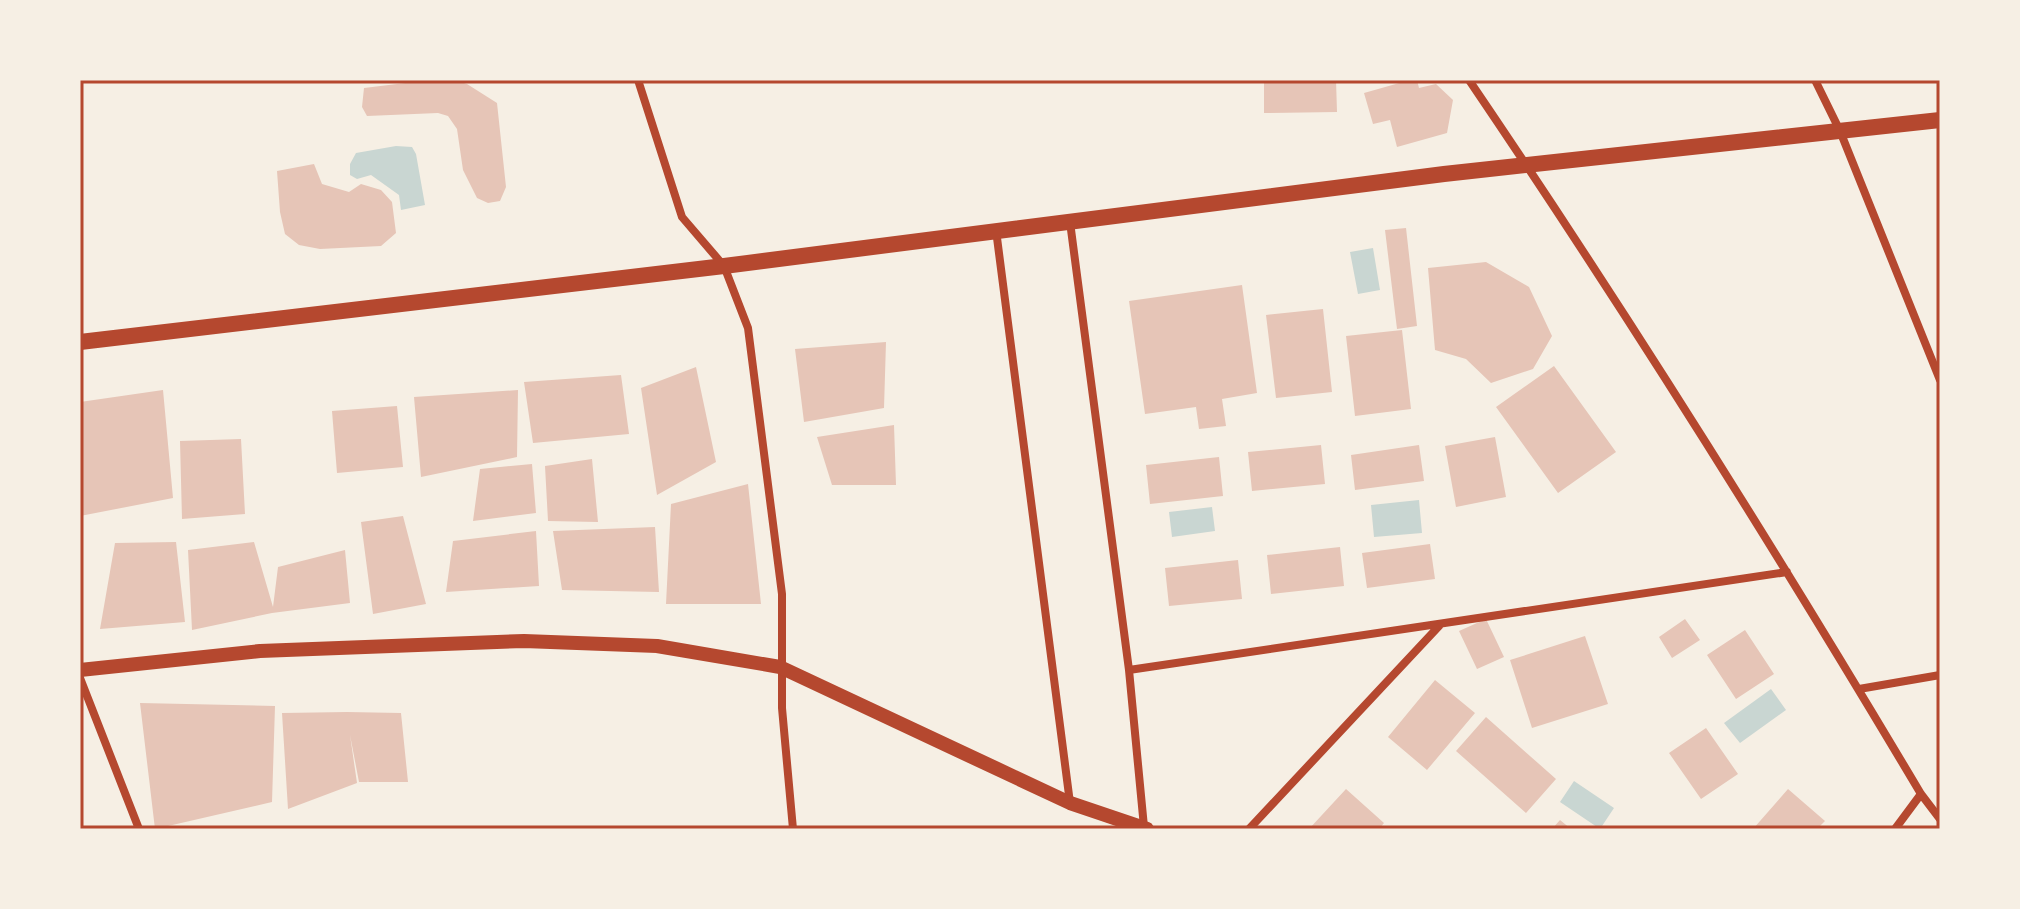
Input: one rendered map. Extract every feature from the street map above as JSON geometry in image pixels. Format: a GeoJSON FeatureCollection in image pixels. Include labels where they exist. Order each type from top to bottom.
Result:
{"type":"FeatureCollection","features":[{"type":"Feature","properties":{"kind":"main road"},"geometry":{"type":"LineString","coordinates":[[80,342],[724,266],[1527,165],[1940,120]]}},
{"type":"Feature","properties":{"kind":"street"},"geometry":{"type":"LineString","coordinates":[[638,80],[682,217],[724,266],[748,328],[782,594],[780,667],[793,829]]}},
{"type":"Feature","properties":{"kind":"street"},"geometry":{"type":"LineString","coordinates":[[1469,80],[1527,165],[1787,572],[1921,794],[1940,819]]}},
{"type":"Feature","properties":{"kind":"street"},"geometry":{"type":"LineString","coordinates":[[1815,80],[1840,131],[1940,380]]}},
{"type":"Feature","properties":{"kind":"street"},"geometry":{"type":"LineString","coordinates":[[80,670],[260,651],[524,641],[657,646],[780,667],[1070,803],[1145,828],[1129,670],[1070,221]]}},
{"type":"Feature","properties":{"kind":"street"},"geometry":{"type":"LineString","coordinates":[[996,230],[1070,803]]}},
{"type":"Feature","properties":{"kind":"street"},"geometry":{"type":"LineString","coordinates":[[1129,670],[1787,572]]}},
{"type":"Feature","properties":{"kind":"street"},"geometry":{"type":"LineString","coordinates":[[1249,829],[1440,624]]}},
{"type":"Feature","properties":{"kind":"street"},"geometry":{"type":"LineString","coordinates":[[1859,689],[1940,675]]}},
{"type":"Feature","properties":{"kind":"street"},"geometry":{"type":"LineString","coordinates":[[80,678],[139,829]]}},
{"type":"Feature","properties":{"kind":"street"},"geometry":{"type":"LineString","coordinates":[[1895,829],[1921,794]]}},
{"type":"Feature","properties":{"kind":"shaded area"},"geometry":{"type":"Polygon","coordinates":[[[396,146],[412,147],[416,154],[425,205],[401,210],[399,195],[371,175],[357,179],[350,175],[350,164],[356,153],[396,146]]]}},
{"type":"Feature","properties":{"kind":"shaded area"},"geometry":{"type":"Polygon","coordinates":[[[1373,248],[1380,290],[1358,294],[1350,252],[1373,248]]]}},
{"type":"Feature","properties":{"kind":"shaded area"},"geometry":{"type":"Polygon","coordinates":[[[1419,500],[1422,533],[1374,537],[1371,505],[1419,500]]]}},
{"type":"Feature","properties":{"kind":"shaded area"},"geometry":{"type":"Polygon","coordinates":[[[1212,507],[1215,531],[1172,537],[1169,512],[1212,507]]]}},
{"type":"Feature","properties":{"kind":"shaded area"},"geometry":{"type":"Polygon","coordinates":[[[1771,689],[1786,710],[1740,743],[1724,723],[1771,689]]]}},
{"type":"Feature","properties":{"kind":"shaded area"},"geometry":{"type":"Polygon","coordinates":[[[1574,781],[1614,808],[1600,829],[1560,802],[1574,781]]]}},
{"type":"Feature","properties":{"kind":"building"},"geometry":{"type":"Polygon","coordinates":[[[455,80],[467,84],[497,103],[506,187],[500,201],[488,203],[477,198],[463,170],[457,129],[448,116],[438,113],[367,116],[362,107],[364,88],[455,80]]]}},
{"type":"Feature","properties":{"kind":"building"},"geometry":{"type":"Polygon","coordinates":[[[1264,80],[1336,80],[1337,112],[1264,113],[1264,80]]]}},
{"type":"Feature","properties":{"kind":"building"},"geometry":{"type":"Polygon","coordinates":[[[1417,80],[1419,88],[1436,84],[1453,100],[1447,133],[1397,147],[1390,120],[1373,124],[1364,93],[1417,80]]]}},
{"type":"Feature","properties":{"kind":"building"},"geometry":{"type":"Polygon","coordinates":[[[314,164],[322,184],[349,192],[361,184],[381,190],[392,202],[396,233],[381,246],[320,249],[299,245],[285,234],[277,171],[314,164]]]}},
{"type":"Feature","properties":{"kind":"building"},"geometry":{"type":"Polygon","coordinates":[[[1406,228],[1417,326],[1397,329],[1385,230],[1406,228]]]}},
{"type":"Feature","properties":{"kind":"building"},"geometry":{"type":"Polygon","coordinates":[[[1486,262],[1529,287],[1552,336],[1533,369],[1491,383],[1466,359],[1435,350],[1428,268],[1486,262]]]}},
{"type":"Feature","properties":{"kind":"building"},"geometry":{"type":"Polygon","coordinates":[[[1242,285],[1257,393],[1222,399],[1226,426],[1199,429],[1196,407],[1145,414],[1129,301],[1242,285]]]}},
{"type":"Feature","properties":{"kind":"building"},"geometry":{"type":"Polygon","coordinates":[[[1323,309],[1332,392],[1276,398],[1266,315],[1323,309]]]}},
{"type":"Feature","properties":{"kind":"building"},"geometry":{"type":"Polygon","coordinates":[[[1402,330],[1411,409],[1355,416],[1346,336],[1402,330]]]}},
{"type":"Feature","properties":{"kind":"building"},"geometry":{"type":"Polygon","coordinates":[[[886,342],[884,408],[804,422],[795,349],[886,342]]]}},
{"type":"Feature","properties":{"kind":"building"},"geometry":{"type":"Polygon","coordinates":[[[1554,366],[1616,452],[1558,493],[1496,407],[1554,366]]]}},
{"type":"Feature","properties":{"kind":"building"},"geometry":{"type":"Polygon","coordinates":[[[696,367],[716,462],[657,495],[641,388],[696,367]]]}},
{"type":"Feature","properties":{"kind":"building"},"geometry":{"type":"Polygon","coordinates":[[[621,375],[629,434],[533,443],[524,382],[621,375]]]}},
{"type":"Feature","properties":{"kind":"building"},"geometry":{"type":"Polygon","coordinates":[[[163,390],[173,498],[80,516],[80,402],[163,390]]]}},
{"type":"Feature","properties":{"kind":"building"},"geometry":{"type":"Polygon","coordinates":[[[518,390],[517,457],[421,477],[414,397],[518,390]]]}},
{"type":"Feature","properties":{"kind":"building"},"geometry":{"type":"Polygon","coordinates":[[[397,406],[403,467],[337,473],[332,411],[397,406]]]}},
{"type":"Feature","properties":{"kind":"building"},"geometry":{"type":"Polygon","coordinates":[[[894,425],[896,485],[832,485],[817,437],[894,425]]]}},
{"type":"Feature","properties":{"kind":"building"},"geometry":{"type":"Polygon","coordinates":[[[1495,437],[1506,497],[1456,507],[1445,446],[1495,437]]]}},
{"type":"Feature","properties":{"kind":"building"},"geometry":{"type":"Polygon","coordinates":[[[241,439],[245,514],[182,519],[180,441],[241,439]]]}},
{"type":"Feature","properties":{"kind":"building"},"geometry":{"type":"Polygon","coordinates":[[[1321,445],[1325,484],[1252,491],[1248,452],[1321,445]]]}},
{"type":"Feature","properties":{"kind":"building"},"geometry":{"type":"Polygon","coordinates":[[[1419,445],[1424,481],[1355,490],[1351,455],[1419,445]]]}},
{"type":"Feature","properties":{"kind":"building"},"geometry":{"type":"Polygon","coordinates":[[[1219,457],[1223,496],[1150,504],[1146,465],[1219,457]]]}},
{"type":"Feature","properties":{"kind":"building"},"geometry":{"type":"Polygon","coordinates":[[[592,459],[598,522],[548,521],[545,466],[592,459]]]}},
{"type":"Feature","properties":{"kind":"building"},"geometry":{"type":"Polygon","coordinates":[[[532,464],[536,513],[473,521],[480,469],[532,464]]]}},
{"type":"Feature","properties":{"kind":"building"},"geometry":{"type":"Polygon","coordinates":[[[748,484],[761,604],[666,604],[671,504],[748,484]]]}},
{"type":"Feature","properties":{"kind":"building"},"geometry":{"type":"Polygon","coordinates":[[[403,516],[426,604],[373,614],[361,522],[403,516]]]}},
{"type":"Feature","properties":{"kind":"building"},"geometry":{"type":"Polygon","coordinates":[[[655,527],[659,592],[562,590],[553,531],[655,527]]]}},
{"type":"Feature","properties":{"kind":"building"},"geometry":{"type":"Polygon","coordinates":[[[536,531],[539,586],[446,592],[453,541],[536,531]]]}},
{"type":"Feature","properties":{"kind":"building"},"geometry":{"type":"Polygon","coordinates":[[[176,542],[185,622],[100,629],[115,543],[176,542]]]}},
{"type":"Feature","properties":{"kind":"building"},"geometry":{"type":"Polygon","coordinates":[[[254,542],[273,607],[278,567],[345,550],[350,603],[272,613],[192,630],[188,550],[254,542]]]}},
{"type":"Feature","properties":{"kind":"building"},"geometry":{"type":"Polygon","coordinates":[[[1430,544],[1435,579],[1367,588],[1362,553],[1430,544]]]}},
{"type":"Feature","properties":{"kind":"building"},"geometry":{"type":"Polygon","coordinates":[[[1340,547],[1344,586],[1271,594],[1267,555],[1340,547]]]}},
{"type":"Feature","properties":{"kind":"building"},"geometry":{"type":"Polygon","coordinates":[[[1238,560],[1242,599],[1169,606],[1165,568],[1238,560]]]}},
{"type":"Feature","properties":{"kind":"building"},"geometry":{"type":"Polygon","coordinates":[[[1486,619],[1504,657],[1477,669],[1459,631],[1486,619]]]}},
{"type":"Feature","properties":{"kind":"building"},"geometry":{"type":"Polygon","coordinates":[[[1685,619],[1700,640],[1672,658],[1659,637],[1685,619]]]}},
{"type":"Feature","properties":{"kind":"building"},"geometry":{"type":"Polygon","coordinates":[[[1745,630],[1774,674],[1736,699],[1707,655],[1745,630]]]}},
{"type":"Feature","properties":{"kind":"building"},"geometry":{"type":"Polygon","coordinates":[[[1585,636],[1608,704],[1532,728],[1510,660],[1585,636]]]}},
{"type":"Feature","properties":{"kind":"building"},"geometry":{"type":"Polygon","coordinates":[[[1435,680],[1475,713],[1427,770],[1388,737],[1435,680]]]}},
{"type":"Feature","properties":{"kind":"building"},"geometry":{"type":"Polygon","coordinates":[[[140,703],[275,706],[272,802],[155,829],[140,703]]]}},
{"type":"Feature","properties":{"kind":"building"},"geometry":{"type":"Polygon","coordinates":[[[282,713],[401,713],[408,782],[359,782],[350,735],[357,783],[288,809],[282,713]]]}},
{"type":"Feature","properties":{"kind":"building"},"geometry":{"type":"Polygon","coordinates":[[[1486,717],[1556,779],[1526,813],[1456,751],[1486,717]]]}},
{"type":"Feature","properties":{"kind":"building"},"geometry":{"type":"Polygon","coordinates":[[[1706,728],[1738,774],[1701,799],[1669,753],[1706,728]]]}},
{"type":"Feature","properties":{"kind":"building"},"geometry":{"type":"Polygon","coordinates":[[[1346,789],[1384,823],[1379,829],[1309,829],[1346,789]]]}},
{"type":"Feature","properties":{"kind":"building"},"geometry":{"type":"Polygon","coordinates":[[[1788,789],[1825,821],[1817,829],[1753,829],[1788,789]]]}},
{"type":"Feature","properties":{"kind":"building"},"geometry":{"type":"Polygon","coordinates":[[[1560,820],[1571,829],[1552,829],[1560,820]]]}}]}
